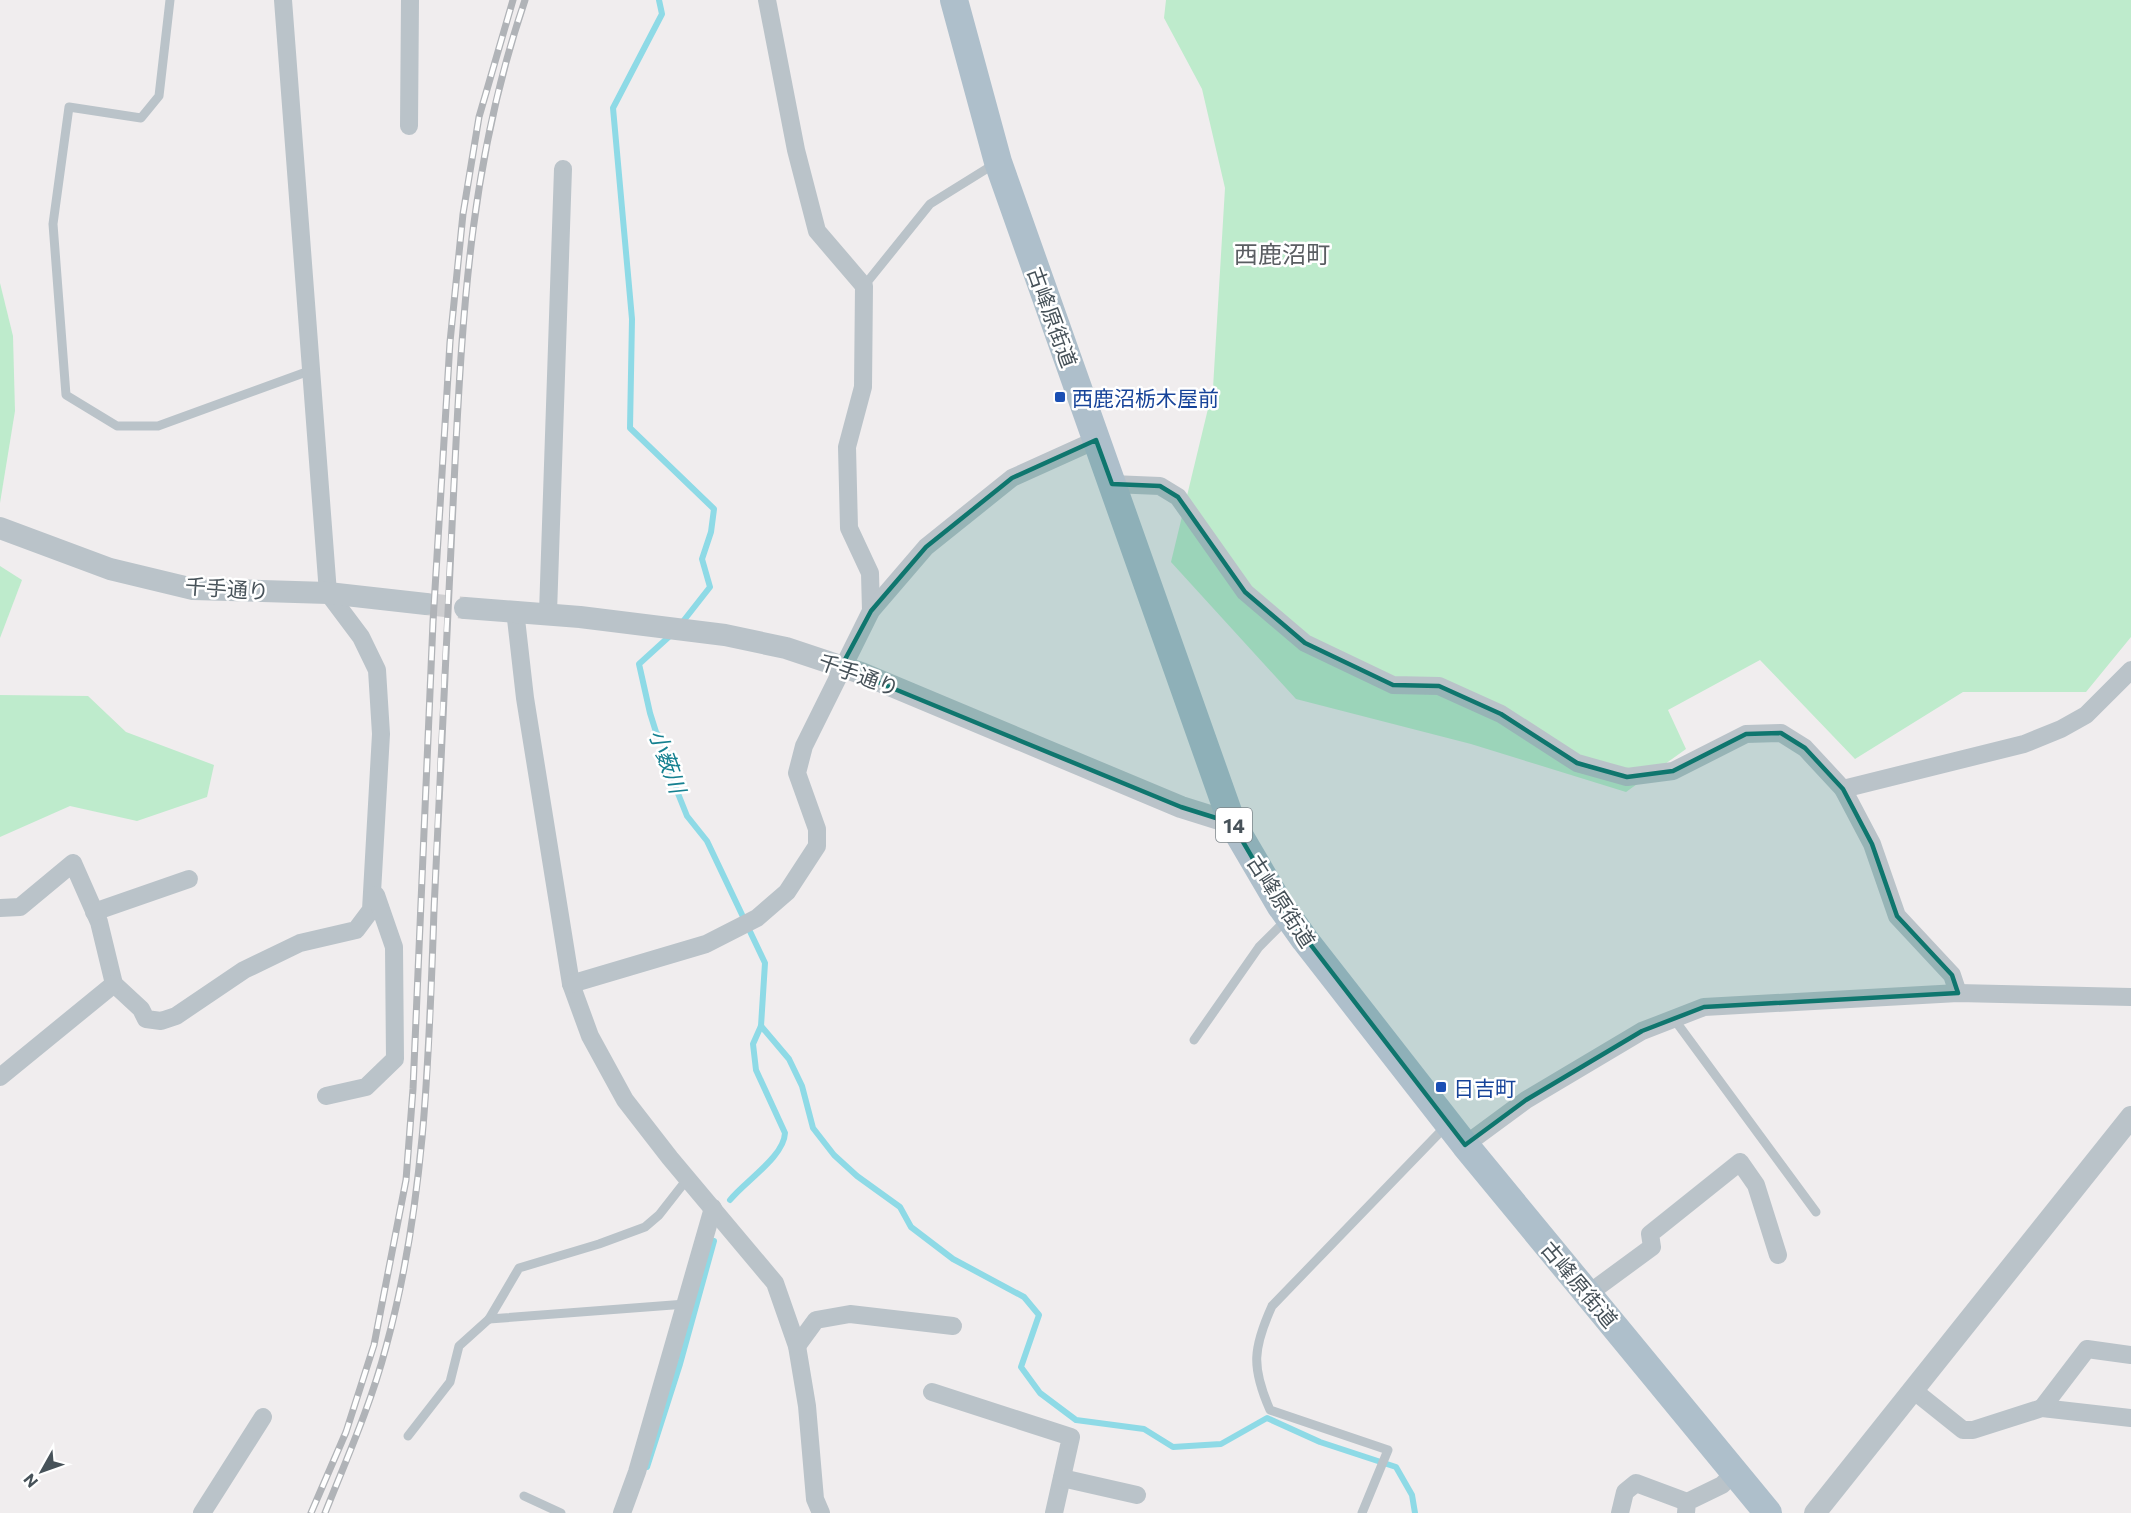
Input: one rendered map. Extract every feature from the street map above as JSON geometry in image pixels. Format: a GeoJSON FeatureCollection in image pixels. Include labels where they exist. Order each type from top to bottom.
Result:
{"type":"FeatureCollection","features":[{"type":"Feature","properties":{"kind":"main road","name":"古峰原街道"},"geometry":{"type":"LineString","coordinates":[[954,0],[998,162],[1232,823],[1289,917],[1457,1134],[1768,1513]]}},
{"type":"Feature","properties":{"kind":"street"},"geometry":{"type":"LineString","coordinates":[[0,908],[20,907],[73,863],[94,912],[114,984],[141,1009],[146,1018],[161,1021],[176,1016],[243,970],[300,943],[356,930],[371,910],[381,734],[377,670],[361,637],[328,593],[309,371],[283,0]]}},
{"type":"Feature","properties":{"kind":"street"},"geometry":{"type":"LineString","coordinates":[[409,126],[410,0]]}},
{"type":"Feature","properties":{"kind":"street"},"geometry":{"type":"LineString","coordinates":[[767,0],[796,150],[817,231],[864,286],[863,387],[847,447],[848,517],[849,528],[870,573],[871,611]]}},
{"type":"Feature","properties":{"kind":"street"},"geometry":{"type":"LineString","coordinates":[[548,613],[563,169]]}},
{"type":"Feature","properties":{"kind":"street"},"geometry":{"type":"LineString","coordinates":[[572,984],[706,944],[757,918],[787,892],[817,846],[817,829],[797,773],[804,746],[841,667],[871,611],[926,547],[1012,478],[1096,440]]}},
{"type":"Feature","properties":{"kind":"street"},"geometry":{"type":"LineString","coordinates":[[1112,484],[1160,486],[1178,497],[1245,592],[1305,643],[1393,685],[1439,686],[1501,714],[1577,763],[1627,777],[1673,771],[1746,734],[1781,733],[1805,748],[1843,789],[1872,844],[1897,916],[1952,975],[1959,993]]}},
{"type":"Feature","properties":{"kind":"street","name":"千手通り"},"geometry":{"type":"LineString","coordinates":[[0,528],[110,569],[193,589],[328,593],[426,604]]}},
{"type":"Feature","properties":{"kind":"street","name":"千手通り"},"geometry":{"type":"LineString","coordinates":[[465,608],[548,613],[725,635],[786,648],[861,673],[1170,802],[1232,823]]}},
{"type":"Feature","properties":{"kind":"street"},"geometry":{"type":"LineString","coordinates":[[515,610],[525,698],[572,984],[590,1036],[625,1101],[775,1283],[797,1346],[807,1406],[815,1499],[821,1513]]}},
{"type":"Feature","properties":{"kind":"street"},"geometry":{"type":"LineString","coordinates":[[1843,789],[2024,744],[2061,729],[2086,715],[2131,670]]}},
{"type":"Feature","properties":{"kind":"street"},"geometry":{"type":"LineString","coordinates":[[94,912],[189,879]]}},
{"type":"Feature","properties":{"kind":"street"},"geometry":{"type":"LineString","coordinates":[[326,1096],[366,1087],[395,1059],[394,947],[373,884]]}},
{"type":"Feature","properties":{"kind":"street"},"geometry":{"type":"LineString","coordinates":[[0,1077],[114,984]]}},
{"type":"Feature","properties":{"kind":"street"},"geometry":{"type":"LineString","coordinates":[[1457,1134],[1526,1100],[1642,1031],[1704,1007],[1959,993],[2131,997]]}},
{"type":"Feature","properties":{"kind":"street"},"geometry":{"type":"LineString","coordinates":[[1815,1513],[2131,1117]]}},
{"type":"Feature","properties":{"kind":"street"},"geometry":{"type":"LineString","coordinates":[[1588,1294],[1652,1247],[1650,1234],[1740,1162],[1756,1185],[1778,1255]]}},
{"type":"Feature","properties":{"kind":"street"},"geometry":{"type":"LineString","coordinates":[[622,1513],[637,1472],[686,1304],[705,1228],[713,1208]]}},
{"type":"Feature","properties":{"kind":"street"},"geometry":{"type":"LineString","coordinates":[[797,1346],[816,1320],[850,1314],[953,1326]]}},
{"type":"Feature","properties":{"kind":"street"},"geometry":{"type":"LineString","coordinates":[[2042,1408],[2087,1349],[2131,1355]]}},
{"type":"Feature","properties":{"kind":"street"},"geometry":{"type":"LineString","coordinates":[[1913,1390],[1963,1430],[1973,1430],[2042,1408],[2131,1418]]}},
{"type":"Feature","properties":{"kind":"street"},"geometry":{"type":"LineString","coordinates":[[932,1392],[1071,1437],[1054,1513]]}},
{"type":"Feature","properties":{"kind":"street"},"geometry":{"type":"LineString","coordinates":[[202,1513],[263,1417]]}},
{"type":"Feature","properties":{"kind":"street"},"geometry":{"type":"LineString","coordinates":[[1620,1513],[1625,1492],[1636,1483],[1687,1507],[1722,1485],[1735,1472]]}},
{"type":"Feature","properties":{"kind":"street"},"geometry":{"type":"LineString","coordinates":[[1062,1478],[1137,1495]]}},
{"type":"Feature","properties":{"kind":"lane"},"geometry":{"type":"LineString","coordinates":[[170,0],[159,96],[141,118],[69,107],[53,225],[66,395],[117,426],[158,426],[309,371]]}},
{"type":"Feature","properties":{"kind":"lane"},"geometry":{"type":"LineString","coordinates":[[864,286],[930,204],[998,162]]}},
{"type":"Feature","properties":{"kind":"lane"},"geometry":{"type":"LineString","coordinates":[[1194,1040],[1258,947],[1289,917]]}},
{"type":"Feature","properties":{"kind":"lane"},"geometry":{"type":"LineString","coordinates":[[1674,1019],[1816,1212]]}},
{"type":"Feature","properties":{"kind":"lane"},"geometry":{"type":"LineString","coordinates":[[1362,1513],[1388,1450],[1270,1410],[1257,1381],[1257,1338],[1272,1306],[1457,1134]]}},
{"type":"Feature","properties":{"kind":"lane"},"geometry":{"type":"LineString","coordinates":[[408,1436],[450,1382],[459,1346],[489,1319],[519,1268],[599,1244],[645,1227],[659,1215],[688,1178]]}},
{"type":"Feature","properties":{"kind":"lane"},"geometry":{"type":"LineString","coordinates":[[489,1319],[686,1304]]}},
{"type":"Feature","properties":{"kind":"lane"},"geometry":{"type":"LineString","coordinates":[[524,1496],[561,1513]]}},
{"type":"Feature","properties":{"kind":"highlighted area"},"geometry":{"type":"Polygon","coordinates":[[[1096,440],[1112,484],[1160,486],[1178,497],[1245,592],[1305,643],[1393,685],[1439,686],[1501,714],[1577,763],[1627,777],[1673,771],[1746,734],[1781,733],[1805,748],[1843,789],[1872,844],[1897,916],[1952,975],[1958,993],[1704,1007],[1642,1031],[1526,1100],[1465,1145],[1280,905],[1232,823],[1181,807],[841,667],[871,611],[926,547],[1012,478],[1096,440]]]}},
{"type":"Feature","properties":{"kind":"green space"},"geometry":{"type":"Polygon","coordinates":[[[1166,0],[2131,0],[2131,637],[2086,692],[1963,692],[1855,759],[1760,660],[1668,710],[1686,749],[1626,792],[1471,744],[1296,699],[1171,562],[1213,388],[1225,188],[1202,89],[1164,18],[1166,0]]]}},
{"type":"Feature","properties":{"kind":"green space"},"geometry":{"type":"Polygon","coordinates":[[[0,283],[13,336],[15,411],[0,503],[0,283]]]}},
{"type":"Feature","properties":{"kind":"green space"},"geometry":{"type":"Polygon","coordinates":[[[0,566],[22,580],[0,638],[0,566]]]}},
{"type":"Feature","properties":{"kind":"green space"},"geometry":{"type":"Polygon","coordinates":[[[0,695],[88,696],[126,732],[214,765],[207,797],[137,821],[70,806],[0,837],[0,695]]]}},
{"type":"Feature","properties":{"kind":"waterway"},"geometry":{"type":"LineString","coordinates":[[659,0],[662,14],[613,108],[632,319],[630,428],[714,509],[711,532],[702,559],[710,587],[681,624]]}},
{"type":"Feature","properties":{"kind":"waterway","name":"小薮川"},"geometry":{"type":"LineString","coordinates":[[672,634],[639,664],[650,713],[656,732],[664,742],[677,791],[687,816],[707,841],[765,963],[761,1026],[753,1044],[756,1070],[785,1133],[783,1142],[771,1160],[730,1200]]}},
{"type":"Feature","properties":{"kind":"waterway"},"geometry":{"type":"LineString","coordinates":[[761,1026],[789,1059],[802,1086],[813,1128],[834,1155],[857,1176],[900,1207],[911,1227],[953,1259],[1024,1297],[1039,1315],[1021,1367],[1040,1393],[1076,1420],[1144,1429],[1173,1447],[1221,1444],[1267,1418],[1320,1442],[1396,1467],[1412,1495],[1415,1513]]}},
{"type":"Feature","properties":{"kind":"waterway"},"geometry":{"type":"LineString","coordinates":[[647,1467],[680,1364],[714,1241]]}},
{"type":"Feature","properties":{"kind":"tunnel"},"geometry":{"type":"LineString","coordinates":[[426,604],[465,608]]}},
{"type":"Feature","properties":{"kind":"railway"},"geometry":{"type":"LineString","coordinates":[[311,1513],[346,1432],[374,1345],[406,1180],[413,1089],[433,622],[450,342],[463,214],[479,117],[513,0]]}},
{"type":"Feature","properties":{"kind":"railway"},"geometry":{"type":"LineString","coordinates":[[325,1513],[366,1410],[386,1347],[399,1293],[417,1185],[427,1075],[449,575],[467,286],[473,229],[493,115],[525,0]]}},
{"type":"Feature","properties":{"kind":"place","name":"西鹿沼栃木屋前"},"geometry":{"type":"Point","coordinates":[1060,397]}},
{"type":"Feature","properties":{"kind":"place","name":"日吉町"},"geometry":{"type":"Point","coordinates":[1441,1087]}},
{"type":"Feature","properties":{"kind":"district","name":"西鹿沼町"},"geometry":{"type":"Point","coordinates":[1282,253]}}]}
